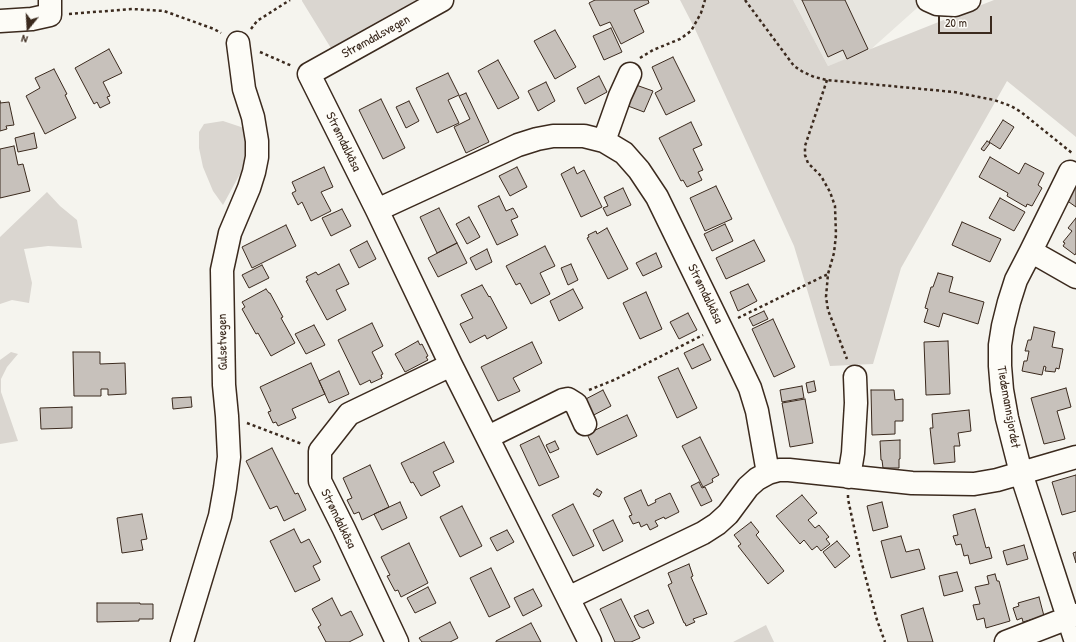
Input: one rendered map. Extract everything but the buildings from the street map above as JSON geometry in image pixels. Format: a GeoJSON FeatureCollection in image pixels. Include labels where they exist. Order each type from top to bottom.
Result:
{"type":"FeatureCollection","features":[{"type":"Feature","properties":{"kind":"street","name":"Strømdalsvegen"},"geometry":{"type":"LineString","coordinates":[[309,74],[442,0]]}},
{"type":"Feature","properties":{"kind":"street"},"geometry":{"type":"LineString","coordinates":[[928,0],[937,4],[955,4],[969,0]]}},
{"type":"Feature","properties":{"kind":"street"},"geometry":{"type":"LineString","coordinates":[[0,21],[32,19],[50,8]]}},
{"type":"Feature","properties":{"kind":"street","name":"Gulsetvegen"},"geometry":{"type":"LineString","coordinates":[[182,642],[220,516],[225,488],[229,456],[228,416],[224,384],[222,270],[224,253],[230,233],[251,183],[257,157],[257,141],[253,117],[244,89],[238,43]]}},
{"type":"Feature","properties":{"kind":"street","name":"Strømdalkåsa"},"geometry":{"type":"LineString","coordinates":[[309,74],[377,210],[451,365],[590,642]]}},
{"type":"Feature","properties":{"kind":"street"},"geometry":{"type":"LineString","coordinates":[[604,141],[620,96],[630,74]]}},
{"type":"Feature","properties":{"kind":"street","name":"Strømdalkåsa"},"geometry":{"type":"LineString","coordinates":[[377,210],[518,145],[537,139],[571,135],[584,136],[604,141],[624,153],[639,170],[657,196],[750,388],[757,411],[768,473]]}},
{"type":"Feature","properties":{"kind":"street","name":"Tiedemannsjordet"},"geometry":{"type":"LineString","coordinates":[[1073,164],[1016,280],[1003,326],[1000,345],[1000,366],[1002,390],[1007,418],[1021,474],[1072,617],[1076,642]]}},
{"type":"Feature","properties":{"kind":"street"},"geometry":{"type":"LineString","coordinates":[[1030,253],[1041,257],[1076,277]]}},
{"type":"Feature","properties":{"kind":"street"},"geometry":{"type":"LineString","coordinates":[[320,451],[349,414],[451,365]]}},
{"type":"Feature","properties":{"kind":"street"},"geometry":{"type":"LineString","coordinates":[[849,477],[853,453],[856,403],[855,377]]}},
{"type":"Feature","properties":{"kind":"street"},"geometry":{"type":"LineString","coordinates":[[488,437],[563,400],[568,399],[576,404],[585,424]]}},
{"type":"Feature","properties":{"kind":"street","name":"Strømdalkåsa"},"geometry":{"type":"LineString","coordinates":[[320,451],[320,481],[397,642]]}},
{"type":"Feature","properties":{"kind":"street"},"geometry":{"type":"LineString","coordinates":[[568,598],[703,533],[717,524],[728,514],[748,487],[757,479],[768,473],[779,470],[789,470],[912,483],[974,484],[1021,474],[1076,457]]}},
{"type":"Feature","properties":{"kind":"street"},"geometry":{"type":"LineString","coordinates":[[1006,642],[1072,617]]}},
{"type":"Feature","properties":{"kind":"path"},"geometry":{"type":"LineString","coordinates":[[238,43],[258,21],[290,0]]}},
{"type":"Feature","properties":{"kind":"path"},"geometry":{"type":"LineString","coordinates":[[630,74],[635,64],[642,56],[680,39],[691,31],[701,13],[705,0]]}},
{"type":"Feature","properties":{"kind":"path"},"geometry":{"type":"LineString","coordinates":[[745,0],[794,66],[803,72],[814,77],[827,80],[954,92],[994,100],[1011,106],[1020,112],[1073,164]]}},
{"type":"Feature","properties":{"kind":"path"},"geometry":{"type":"LineString","coordinates":[[50,8],[99,11],[164,11],[214,29],[238,43],[309,74]]}},
{"type":"Feature","properties":{"kind":"path"},"geometry":{"type":"LineString","coordinates":[[827,80],[805,146],[805,155],[808,163],[821,176],[830,192],[835,206],[836,235],[834,253],[828,274],[826,297],[828,310],[855,377]]}},
{"type":"Feature","properties":{"kind":"path"},"geometry":{"type":"LineString","coordinates":[[568,399],[614,380],[720,326],[828,274]]}},
{"type":"Feature","properties":{"kind":"path"},"geometry":{"type":"LineString","coordinates":[[228,416],[320,451]]}},
{"type":"Feature","properties":{"kind":"path"},"geometry":{"type":"LineString","coordinates":[[849,477],[848,499],[861,560],[877,620],[885,642]]}},
{"type":"Feature","properties":{"kind":"shaded area"},"geometry":{"type":"Polygon","coordinates":[[[302,0],[440,0],[337,58],[302,0]]]}},
{"type":"Feature","properties":{"kind":"shaded area"},"geometry":{"type":"Polygon","coordinates":[[[680,0],[793,0],[828,66],[994,0],[1076,0],[1076,137],[1007,81],[901,268],[873,364],[830,366],[794,246],[695,29],[680,0]]]}},
{"type":"Feature","properties":{"kind":"shaded area"},"geometry":{"type":"Polygon","coordinates":[[[793,0],[926,0],[869,51],[828,66],[793,0]]]}},
{"type":"Feature","properties":{"kind":"shaded area"},"geometry":{"type":"Polygon","coordinates":[[[223,121],[247,129],[248,147],[241,172],[223,205],[213,191],[203,167],[199,148],[199,132],[204,124],[223,121]]]}},
{"type":"Feature","properties":{"kind":"shaded area"},"geometry":{"type":"Polygon","coordinates":[[[47,192],[60,206],[77,220],[82,248],[48,246],[24,249],[32,283],[29,303],[12,300],[0,304],[0,237],[47,192]]]}},
{"type":"Feature","properties":{"kind":"shaded area"},"geometry":{"type":"Polygon","coordinates":[[[11,352],[18,354],[7,367],[1,379],[1,392],[18,441],[0,444],[0,360],[11,352]]]}},
{"type":"Feature","properties":{"kind":"shaded area"},"geometry":{"type":"Polygon","coordinates":[[[766,625],[774,642],[733,642],[766,625]]]}}]}
